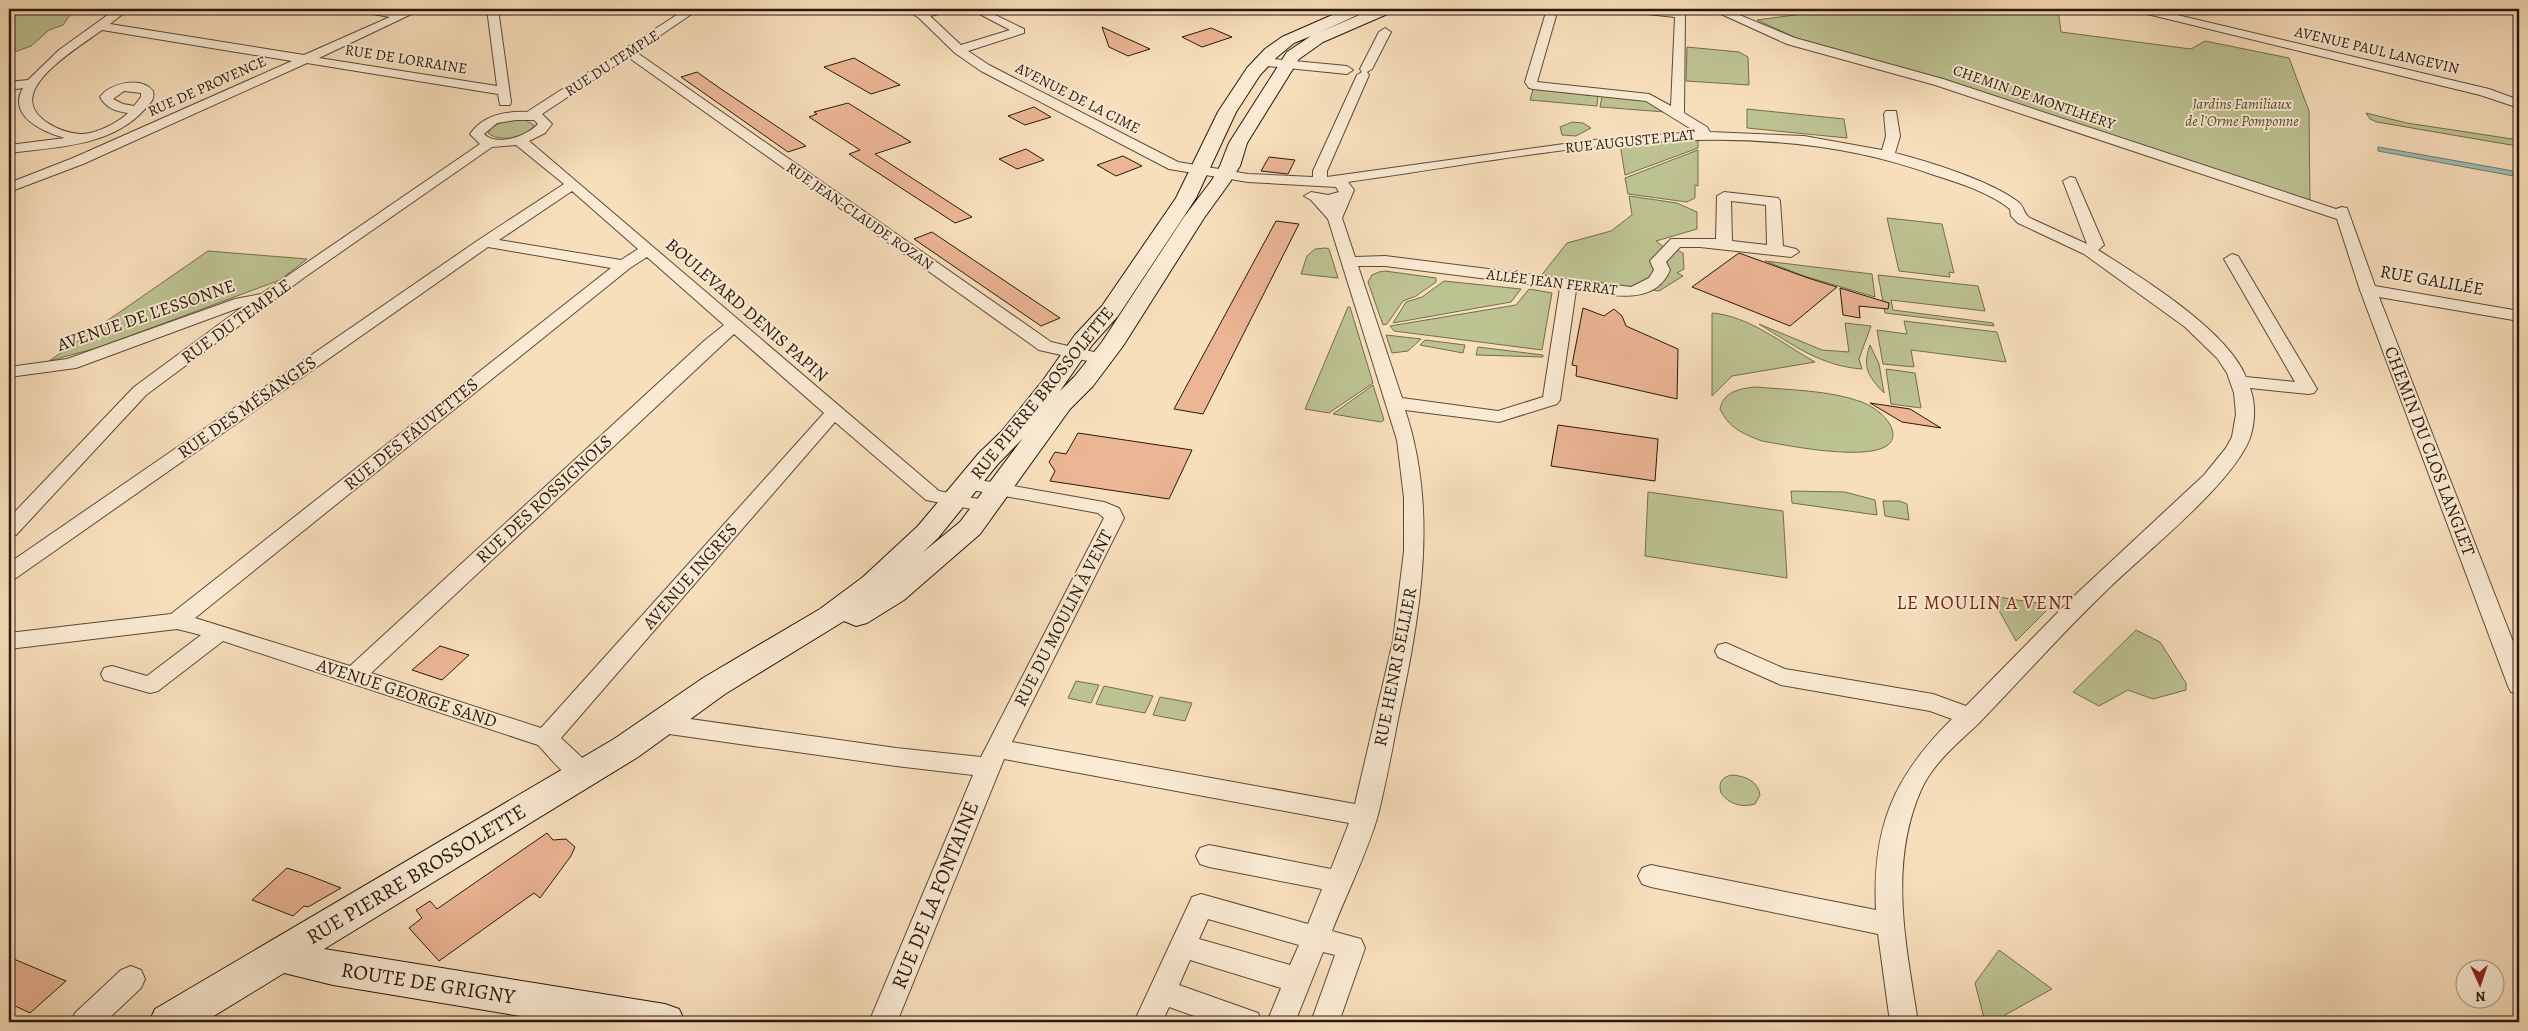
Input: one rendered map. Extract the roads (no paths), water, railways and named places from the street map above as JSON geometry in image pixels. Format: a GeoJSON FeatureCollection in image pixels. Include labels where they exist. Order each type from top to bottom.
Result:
{"type":"FeatureCollection","features":[{"type":"Feature","properties":{"kind":"main road","name":"RUE PIERRE BROSSOLETTE"},"geometry":{"type":"LineString","coordinates":[[977,495],[1034,408],[1074,353],[1110,311],[1186,198],[1226,112],[1247,81],[1262,62],[1288,40],[1358,9]]}},
{"type":"Feature","properties":{"kind":"main road"},"geometry":{"type":"LineString","coordinates":[[1220,182],[1238,143],[1286,65],[1309,43],[1386,9]]}},
{"type":"Feature","properties":{"kind":"main road","name":"RUE PIERRE BROSSOLETTE"},"geometry":{"type":"LineString","coordinates":[[169,1022],[662,724],[714,686],[853,601],[928,532],[977,495],[1084,381],[1178,246],[1194,217],[1220,182]]}},
{"type":"Feature","properties":{"kind":"main road","name":"ROUTE DE GRIGNY"},"geometry":{"type":"LineString","coordinates":[[280,955],[333,968],[665,1022]]}},
{"type":"Feature","properties":{"kind":"street"},"geometry":{"type":"LineString","coordinates":[[78,161],[88,142],[51,130],[32,117],[26,108],[26,95],[32,83],[71,47],[123,9]]}},
{"type":"Feature","properties":{"kind":"street"},"geometry":{"type":"LineString","coordinates":[[361,9],[403,15]]}},
{"type":"Feature","properties":{"kind":"street","name":"RUE DE PROVENCE"},"geometry":{"type":"LineString","coordinates":[[9,188],[78,161],[417,9]]}},
{"type":"Feature","properties":{"kind":"street"},"geometry":{"type":"LineString","coordinates":[[494,9],[502,91],[507,113],[504,118]]}},
{"type":"Feature","properties":{"kind":"street","name":"RUE DU TEMPLE"},"geometry":{"type":"LineString","coordinates":[[530,116],[693,9]]}},
{"type":"Feature","properties":{"kind":"street"},"geometry":{"type":"LineString","coordinates":[[916,12],[948,9]]}},
{"type":"Feature","properties":{"kind":"street"},"geometry":{"type":"LineString","coordinates":[[959,50],[1020,30],[975,9]]}},
{"type":"Feature","properties":{"kind":"street"},"geometry":{"type":"LineString","coordinates":[[1553,9],[1531,82],[1532,85],[1649,98],[1677,114],[1705,134]]}},
{"type":"Feature","properties":{"kind":"street"},"geometry":{"type":"LineString","coordinates":[[1629,9],[1681,14],[1677,114]]}},
{"type":"Feature","properties":{"kind":"street","name":"CHEMIN DE MONTLHÉRY"},"geometry":{"type":"LineString","coordinates":[[1716,9],[1766,32],[1807,46],[1939,82],[2342,214]]}},
{"type":"Feature","properties":{"kind":"street","name":"AVENUE PAUL LANGEVIN"},"geometry":{"type":"LineString","coordinates":[[2139,9],[2484,92],[2519,104]]}},
{"type":"Feature","properties":{"kind":"street","name":"AVENUE DE LA CIME"},"geometry":{"type":"LineString","coordinates":[[916,12],[959,50],[985,68],[1170,164],[1199,171],[1220,182],[1248,178],[1318,187]]}},
{"type":"Feature","properties":{"kind":"street","name":"RUE DE LORRAINE"},"geometry":{"type":"LineString","coordinates":[[101,26],[502,91]]}},
{"type":"Feature","properties":{"kind":"street"},"geometry":{"type":"LineString","coordinates":[[1335,218],[1318,187],[1320,171],[1364,72],[1385,32]]}},
{"type":"Feature","properties":{"kind":"street","name":"RUE JEAN-CLAUDE ROZAN"},"geometry":{"type":"LineString","coordinates":[[629,52],[1045,346],[1101,359]]}},
{"type":"Feature","properties":{"kind":"street"},"geometry":{"type":"LineString","coordinates":[[1262,62],[1347,70],[1356,67],[1364,72]]}},
{"type":"Feature","properties":{"kind":"street"},"geometry":{"type":"LineString","coordinates":[[9,86],[32,83]]}},
{"type":"Feature","properties":{"kind":"street"},"geometry":{"type":"LineString","coordinates":[[9,149],[39,147],[80,138],[124,124],[137,110]]}},
{"type":"Feature","properties":{"kind":"street"},"geometry":{"type":"LineString","coordinates":[[1888,155],[1893,136],[1890,114]]}},
{"type":"Feature","properties":{"kind":"street"},"geometry":{"type":"LineString","coordinates":[[530,116],[543,120],[543,128],[519,140],[488,142],[478,138],[478,131],[488,123],[504,118],[530,116]]}},
{"type":"Feature","properties":{"kind":"street","name":"RUE AUGUSTE PLAT"},"geometry":{"type":"LineString","coordinates":[[1318,187],[1397,171],[1587,144],[1705,134],[1786,137],[1864,149],[1932,168],[2012,204],[2016,207],[2019,217],[2032,226],[2062,237],[2086,250],[2193,324],[2225,356],[2241,382]]}},
{"type":"Feature","properties":{"kind":"street","name":"BOULEVARD DENIS PAPIN"},"geometry":{"type":"LineString","coordinates":[[519,140],[528,145],[933,496],[977,495]]}},
{"type":"Feature","properties":{"kind":"street","name":"RUE DU TEMPLE"},"geometry":{"type":"LineString","coordinates":[[9,530],[140,391],[266,299],[486,146],[488,142]]}},
{"type":"Feature","properties":{"kind":"street"},"geometry":{"type":"LineString","coordinates":[[9,160],[39,147]]}},
{"type":"Feature","properties":{"kind":"street","name":"RUE AUGUSTE PLAT"},"geometry":{"type":"LineString","coordinates":[[1318,187],[1336,199],[1397,171]]}},
{"type":"Feature","properties":{"kind":"street"},"geometry":{"type":"LineString","coordinates":[[2070,181],[2096,245],[2086,250]]}},
{"type":"Feature","properties":{"kind":"street","name":"RUE DES MÉSANGES"},"geometry":{"type":"LineString","coordinates":[[9,573],[485,242],[573,184]]}},
{"type":"Feature","properties":{"kind":"street"},"geometry":{"type":"LineString","coordinates":[[1318,187],[1344,185],[1346,194],[1335,218]]}},
{"type":"Feature","properties":{"kind":"street","name":"ALLÉE JEAN FERRAT"},"geometry":{"type":"LineString","coordinates":[[1350,262],[1385,261],[1633,292],[1650,285],[1660,278],[1662,270],[1658,261],[1676,242],[1724,244],[1783,251],[1773,201],[1724,196],[1724,244]]}},
{"type":"Feature","properties":{"kind":"street","name":"CHEMIN DU CLOS LANGLET"},"geometry":{"type":"LineString","coordinates":[[2342,214],[2368,290],[2519,686]]}},
{"type":"Feature","properties":{"kind":"street","name":"RUE HENRI SELLIER"},"geometry":{"type":"LineString","coordinates":[[1281,1022],[1365,816],[1404,641],[1414,551],[1412,484],[1406,440],[1396,403],[1335,218]]}},
{"type":"Feature","properties":{"kind":"street"},"geometry":{"type":"LineString","coordinates":[[485,242],[624,265]]}},
{"type":"Feature","properties":{"kind":"street","name":"RUE DES FAUVETTES"},"geometry":{"type":"LineString","coordinates":[[177,621],[624,265],[648,250]]}},
{"type":"Feature","properties":{"kind":"street"},"geometry":{"type":"LineString","coordinates":[[1904,1022],[1892,926],[1890,858],[1896,826],[1909,791],[1921,769],[2117,567],[2186,503],[2233,452],[2240,440],[2245,421],[2245,394],[2241,382],[2308,389],[2232,259]]}},
{"type":"Feature","properties":{"kind":"street"},"geometry":{"type":"LineString","coordinates":[[1396,403],[1499,417],[1551,400],[1569,284]]}},
{"type":"Feature","properties":{"kind":"street","name":"RUE GALILÉE"},"geometry":{"type":"LineString","coordinates":[[2368,290],[2519,316]]}},
{"type":"Feature","properties":{"kind":"street","name":"AVENUE DE L'ESSONNE"},"geometry":{"type":"LineString","coordinates":[[9,372],[70,364],[241,302],[266,299]]}},
{"type":"Feature","properties":{"kind":"street","name":"RUE DES ROSSIGNOLS"},"geometry":{"type":"LineString","coordinates":[[354,676],[710,345],[735,325]]}},
{"type":"Feature","properties":{"kind":"street","name":"AVENUE INGRES"},"geometry":{"type":"LineString","coordinates":[[546,739],[834,412]]}},
{"type":"Feature","properties":{"kind":"street","name":"RUE DU MOULIN À VENT"},"geometry":{"type":"LineString","coordinates":[[977,495],[1104,508],[1112,513],[1114,518],[1013,715],[994,758]]}},
{"type":"Feature","properties":{"kind":"street","name":"AVENUE GEORGE SAND"},"geometry":{"type":"LineString","coordinates":[[9,641],[177,621],[220,632],[546,739],[582,773]]}},
{"type":"Feature","properties":{"kind":"street"},"geometry":{"type":"LineString","coordinates":[[112,674],[150,685],[220,632]]}},
{"type":"Feature","properties":{"kind":"street"},"geometry":{"type":"LineString","coordinates":[[1726,651],[1781,677],[1933,703],[1970,717]]}},
{"type":"Feature","properties":{"kind":"street"},"geometry":{"type":"LineString","coordinates":[[662,724],[896,757],[994,758],[1365,816]]}},
{"type":"Feature","properties":{"kind":"street","name":"RUE DE LA FONTAINE"},"geometry":{"type":"LineString","coordinates":[[883,1022],[994,758]]}},
{"type":"Feature","properties":{"kind":"street"},"geometry":{"type":"LineString","coordinates":[[1209,856],[1338,881]]}},
{"type":"Feature","properties":{"kind":"street"},"geometry":{"type":"LineString","coordinates":[[1651,876],[1892,926]]}},
{"type":"Feature","properties":{"kind":"street"},"geometry":{"type":"LineString","coordinates":[[1148,1022],[1200,905],[1351,948],[1325,1022]]}},
{"type":"Feature","properties":{"kind":"street"},"geometry":{"type":"LineString","coordinates":[[1182,946],[1298,980]]}},
{"type":"Feature","properties":{"kind":"street"},"geometry":{"type":"LineString","coordinates":[[85,1022],[132,979]]}},
{"type":"Feature","properties":{"kind":"street"},"geometry":{"type":"LineString","coordinates":[[1161,992],[1248,1022]]}},
{"type":"Feature","properties":{"kind":"water"},"geometry":{"type":"Polygon","coordinates":[[[2378,147],[2519,172],[2519,177],[2378,151],[2378,147]]]}},
{"type":"Feature","properties":{"kind":"waterway"},"geometry":{"type":"LineString","coordinates":[[9,12],[19,9]]}},
{"type":"Feature","properties":{"kind":"district","name":"LE MOULIN A VENT"},"geometry":{"type":"Point","coordinates":[1985,603]}},
{"type":"Feature","properties":{"kind":"park label","name":"Jardins Familiaux de l’Orme Pomponne"},"geometry":{"type":"Point","coordinates":[2242,112]}}]}
